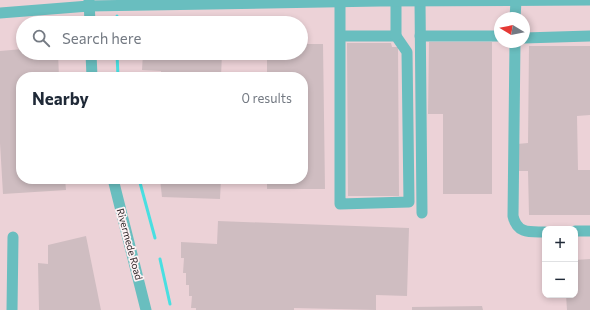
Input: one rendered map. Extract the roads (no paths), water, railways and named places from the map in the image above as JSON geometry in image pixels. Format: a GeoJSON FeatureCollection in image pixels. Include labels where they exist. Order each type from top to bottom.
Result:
{"type":"FeatureCollection","features":[{"type":"Feature","properties":{"kind":"street"},"geometry":{"type":"LineString","coordinates":[[0,13],[89,3],[590,0]]}},
{"type":"Feature","properties":{"kind":"street"},"geometry":{"type":"LineString","coordinates":[[420,1],[422,213]]}},
{"type":"Feature","properties":{"kind":"street"},"geometry":{"type":"LineString","coordinates":[[516,1],[516,12]]}},
{"type":"Feature","properties":{"kind":"street"},"geometry":{"type":"LineString","coordinates":[[340,2],[340,204],[409,202],[407,52],[396,36],[396,2]]}},
{"type":"Feature","properties":{"kind":"street"},"geometry":{"type":"LineString","coordinates":[[89,3],[90,16]]}},
{"type":"Feature","properties":{"kind":"street"},"geometry":{"type":"LineString","coordinates":[[340,36],[396,36]]}},
{"type":"Feature","properties":{"kind":"street"},"geometry":{"type":"LineString","coordinates":[[420,36],[494,36]]}},
{"type":"Feature","properties":{"kind":"street"},"geometry":{"type":"LineString","coordinates":[[530,38],[590,36]]}},
{"type":"Feature","properties":{"kind":"street"},"geometry":{"type":"LineString","coordinates":[[515,48],[513,216],[515,224],[519,228],[531,232],[542,232]]}},
{"type":"Feature","properties":{"kind":"street"},"geometry":{"type":"LineString","coordinates":[[91,60],[92,72]]}},
{"type":"Feature","properties":{"kind":"street","name":"Rivermede Road"},"geometry":{"type":"LineString","coordinates":[[114,184],[146,310]]}},
{"type":"Feature","properties":{"kind":"street"},"geometry":{"type":"LineString","coordinates":[[578,231],[590,231]]}},
{"type":"Feature","properties":{"kind":"street"},"geometry":{"type":"LineString","coordinates":[[12,237],[12,310]]}},
{"type":"Feature","properties":{"kind":"waterway"},"geometry":{"type":"LineString","coordinates":[[117,60],[118,72]]}},
{"type":"Feature","properties":{"kind":"waterway"},"geometry":{"type":"LineString","coordinates":[[140,184],[155,238]]}},
{"type":"Feature","properties":{"kind":"waterway"},"geometry":{"type":"LineString","coordinates":[[160,259],[170,304]]}}]}
